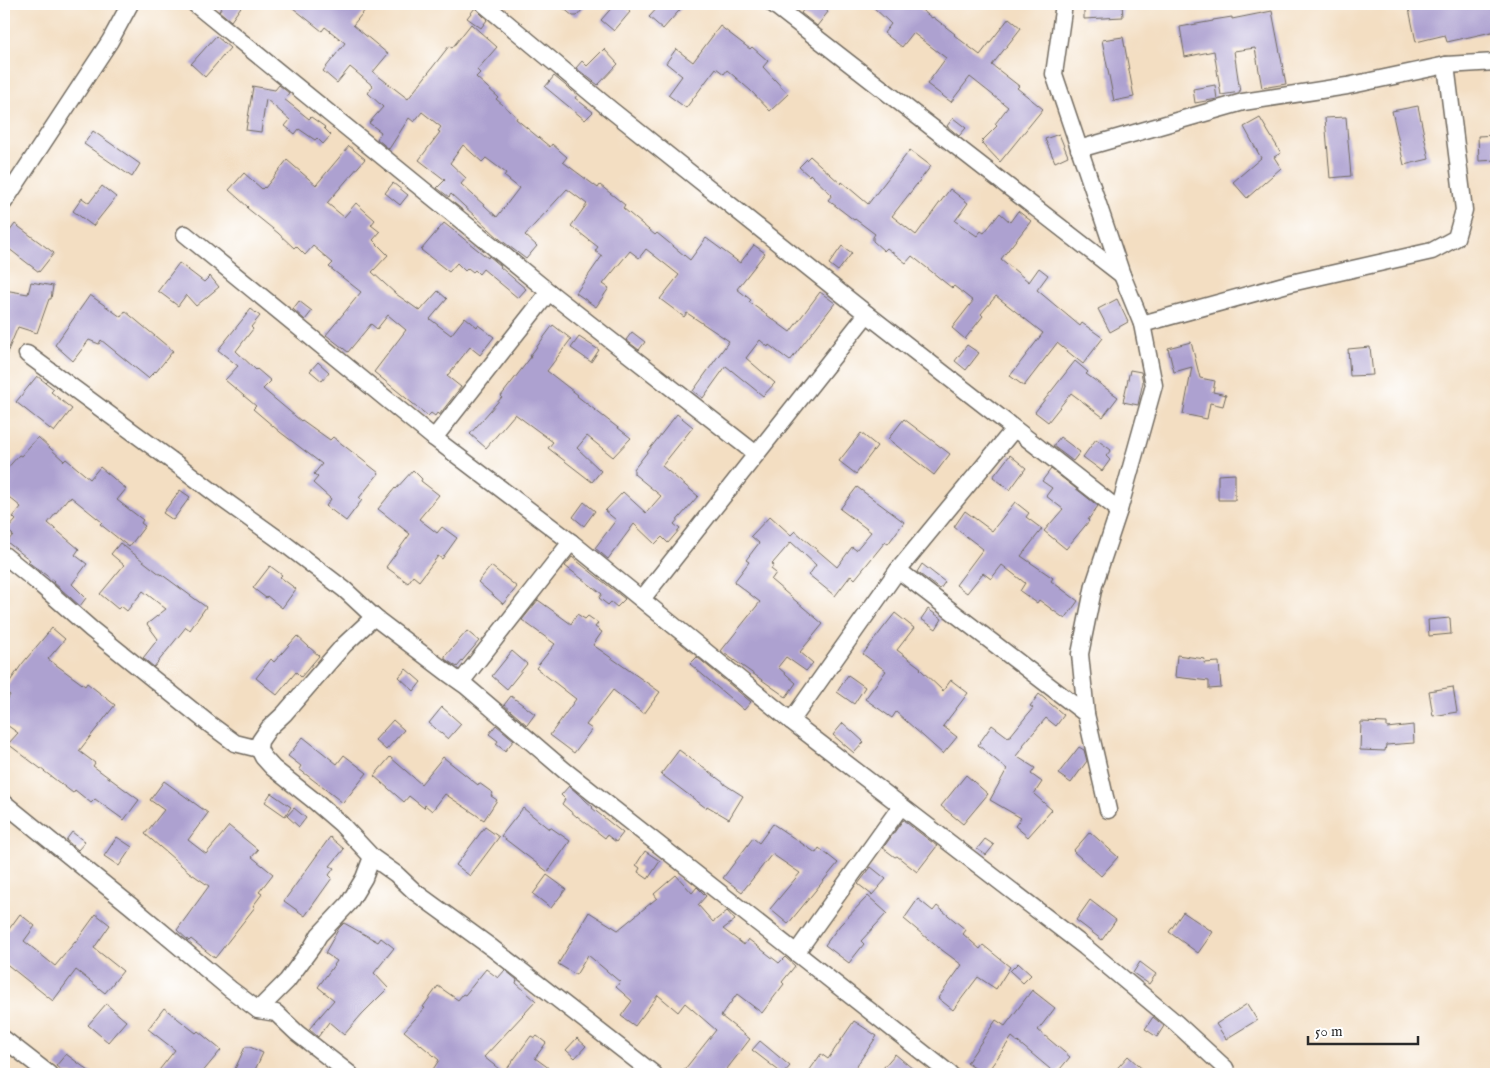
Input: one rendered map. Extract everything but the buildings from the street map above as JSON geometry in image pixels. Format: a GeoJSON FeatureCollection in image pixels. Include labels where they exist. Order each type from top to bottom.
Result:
{"type":"FeatureCollection","features":[{"type":"Feature","properties":{"kind":"street"},"geometry":{"type":"LineString","coordinates":[[4,202],[110,41],[130,4]]}},
{"type":"Feature","properties":{"kind":"street"},"geometry":{"type":"LineString","coordinates":[[195,4],[549,292],[756,454]]}},
{"type":"Feature","properties":{"kind":"street"},"geometry":{"type":"LineString","coordinates":[[484,4],[610,110],[867,314],[1119,510]]}},
{"type":"Feature","properties":{"kind":"street"},"geometry":{"type":"LineString","coordinates":[[773,4],[1122,275]]}},
{"type":"Feature","properties":{"kind":"street"},"geometry":{"type":"LineString","coordinates":[[1064,4],[1054,74],[1122,275],[1142,324],[1154,385],[1119,510],[1094,585],[1080,654],[1086,714],[1108,810]]}},
{"type":"Feature","properties":{"kind":"street"},"geometry":{"type":"LineString","coordinates":[[1079,148],[1243,102],[1347,86],[1446,65],[1496,62]]}},
{"type":"Feature","properties":{"kind":"street"},"geometry":{"type":"LineString","coordinates":[[1142,324],[1291,283],[1432,251],[1456,238],[1464,210],[1446,65]]}},
{"type":"Feature","properties":{"kind":"street"},"geometry":{"type":"LineString","coordinates":[[184,234],[434,438],[571,542],[791,721],[1092,954],[1176,1023],[1225,1068],[1228,1074]]}},
{"type":"Feature","properties":{"kind":"street"},"geometry":{"type":"LineString","coordinates":[[434,438],[549,292]]}},
{"type":"Feature","properties":{"kind":"street"},"geometry":{"type":"LineString","coordinates":[[642,599],[867,314]]}},
{"type":"Feature","properties":{"kind":"street"},"geometry":{"type":"LineString","coordinates":[[27,354],[220,498],[281,541],[344,590],[374,617],[461,682],[564,770],[796,953],[944,1073]]}},
{"type":"Feature","properties":{"kind":"street"},"geometry":{"type":"LineString","coordinates":[[791,721],[898,570],[1014,429]]}},
{"type":"Feature","properties":{"kind":"street"},"geometry":{"type":"LineString","coordinates":[[461,682],[571,542]]}},
{"type":"Feature","properties":{"kind":"street"},"geometry":{"type":"LineString","coordinates":[[4,555],[91,629],[208,723],[235,743],[259,749]]}},
{"type":"Feature","properties":{"kind":"street"},"geometry":{"type":"LineString","coordinates":[[898,570],[1086,714]]}},
{"type":"Feature","properties":{"kind":"street"},"geometry":{"type":"LineString","coordinates":[[374,617],[344,645],[284,714],[269,728],[260,741],[259,749],[263,757],[273,768],[341,824],[372,857],[396,874],[415,892],[492,948],[654,1074]]}},
{"type":"Feature","properties":{"kind":"street"},"geometry":{"type":"LineString","coordinates":[[4,803],[230,989],[258,1010],[276,1013],[297,1033],[350,1074]]}},
{"type":"Feature","properties":{"kind":"street"},"geometry":{"type":"LineString","coordinates":[[796,953],[901,806]]}},
{"type":"Feature","properties":{"kind":"street"},"geometry":{"type":"LineString","coordinates":[[258,1010],[287,982],[319,935],[349,903],[364,878],[372,857]]}},
{"type":"Feature","properties":{"kind":"street"},"geometry":{"type":"LineString","coordinates":[[4,1039],[49,1074]]}}]}
